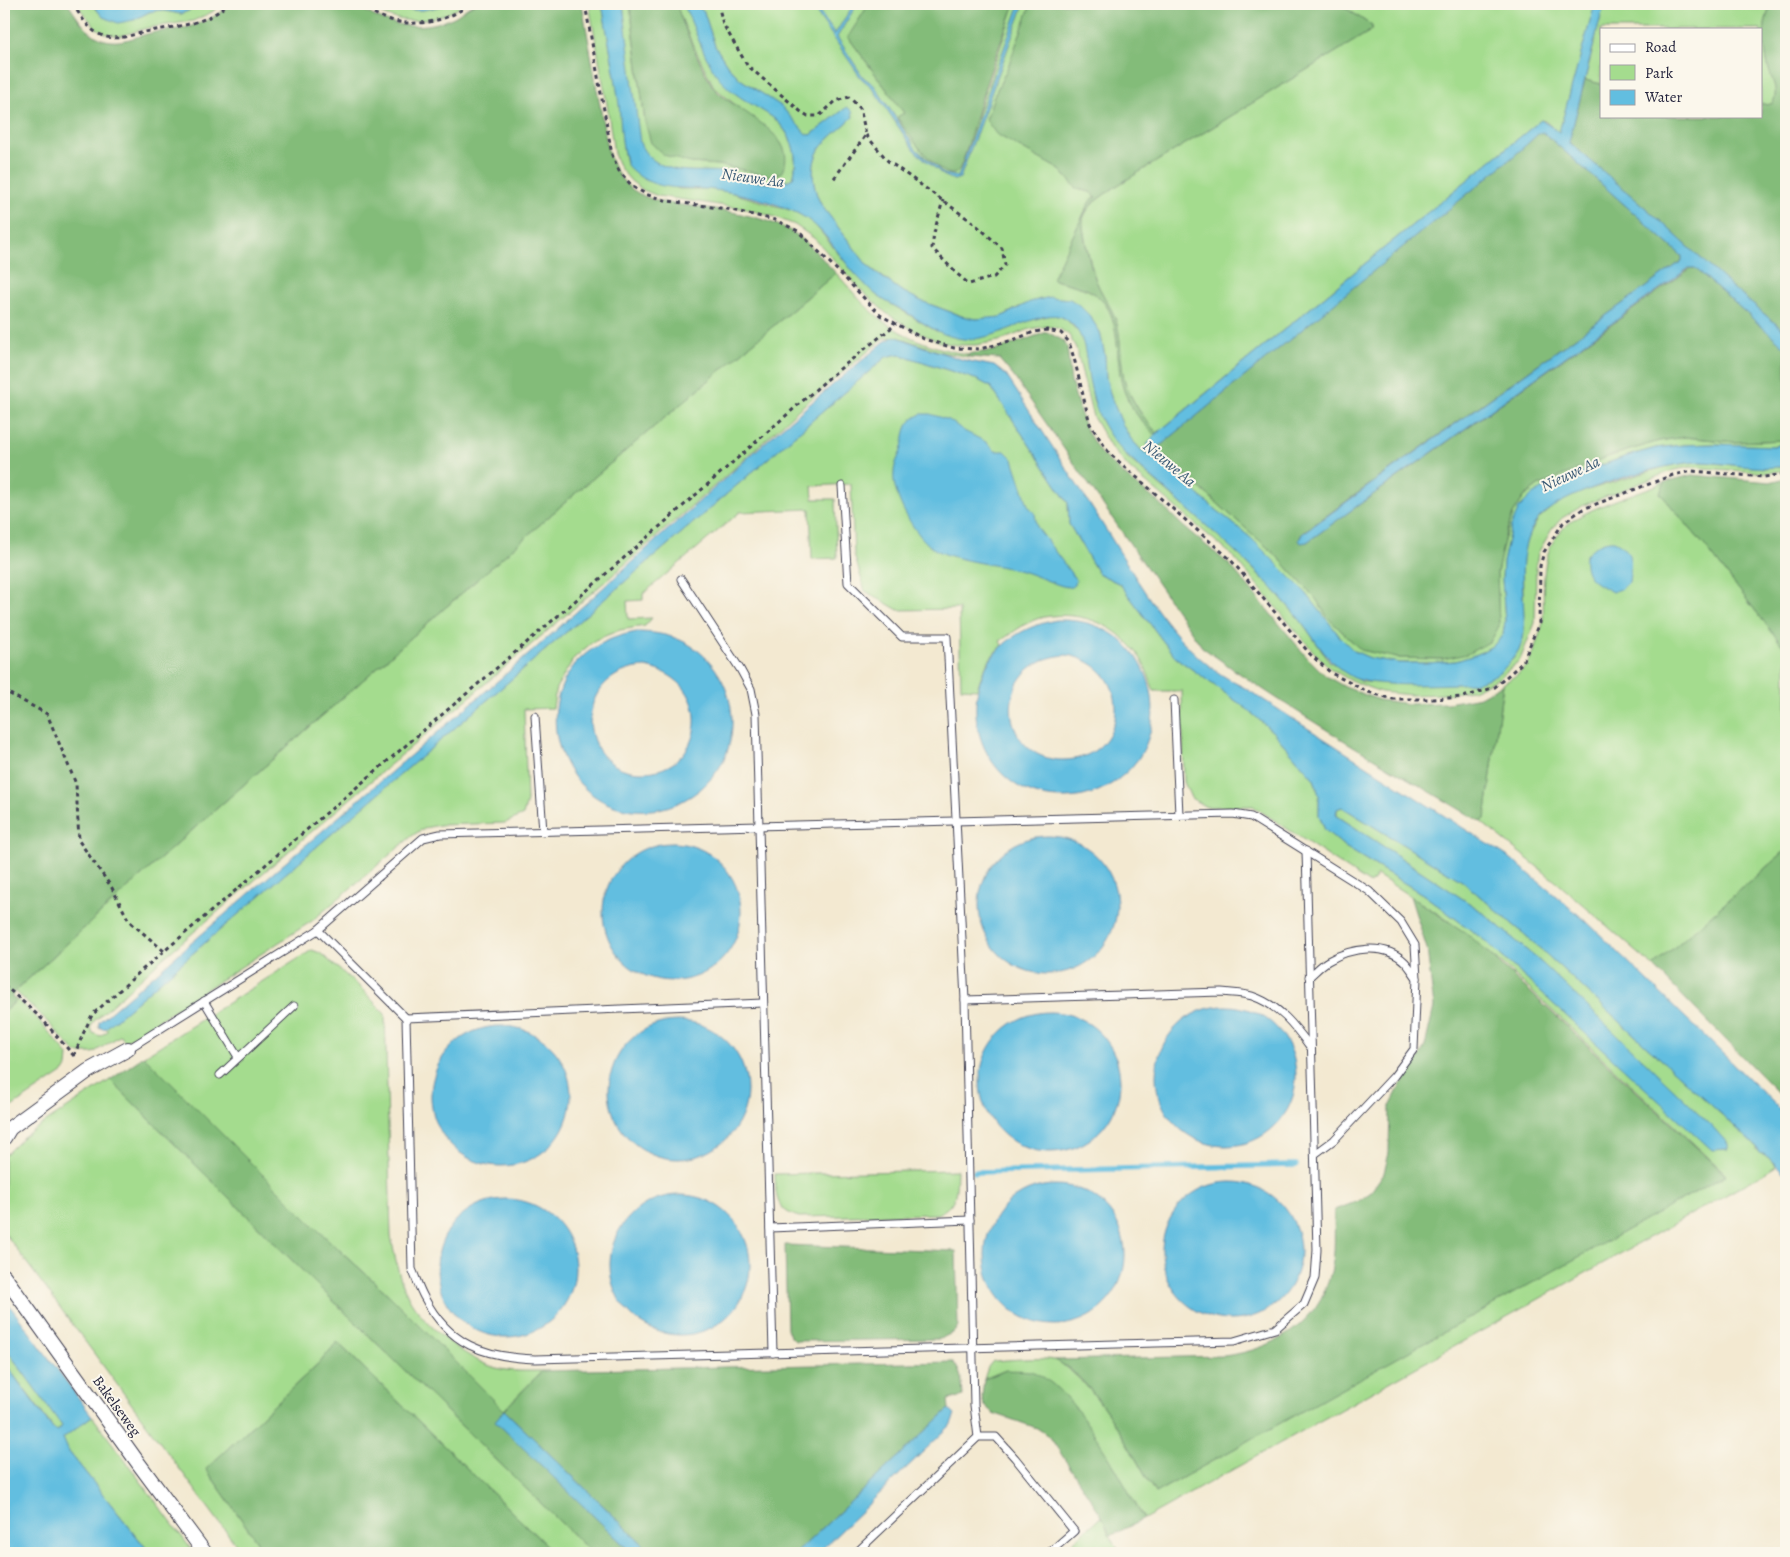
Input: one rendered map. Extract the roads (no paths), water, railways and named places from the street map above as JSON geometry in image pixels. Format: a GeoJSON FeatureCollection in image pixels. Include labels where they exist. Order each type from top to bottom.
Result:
{"type":"FeatureCollection","features":[{"type":"Feature","properties":{"kind":"street"},"geometry":{"type":"LineString","coordinates":[[4,1138],[10,1128],[88,1071],[128,1049]]}},
{"type":"Feature","properties":{"kind":"street","name":"Bakelseweg"},"geometry":{"type":"LineString","coordinates":[[4,1276],[205,1553]]}},
{"type":"Feature","properties":{"kind":"lane"},"geometry":{"type":"LineString","coordinates":[[842,486],[848,583],[902,637],[947,637],[965,1000],[972,1348],[974,1405],[978,1437]]}},
{"type":"Feature","properties":{"kind":"lane"},"geometry":{"type":"LineString","coordinates":[[681,579],[740,669],[751,689],[756,714],[773,1353]]}},
{"type":"Feature","properties":{"kind":"lane"},"geometry":{"type":"LineString","coordinates":[[1174,700],[1179,815]]}},
{"type":"Feature","properties":{"kind":"lane"},"geometry":{"type":"LineString","coordinates":[[535,716],[543,832]]}},
{"type":"Feature","properties":{"kind":"lane"},"geometry":{"type":"LineString","coordinates":[[128,1049],[318,930],[423,838],[440,834],[1233,814],[1252,816],[1369,891],[1401,922],[1415,945],[1417,978],[1414,1049],[1394,1076],[1334,1140],[1315,1154]]}},
{"type":"Feature","properties":{"kind":"lane"},"geometry":{"type":"LineString","coordinates":[[318,930],[406,1018],[412,1268],[424,1297],[441,1323],[461,1340],[479,1351],[506,1358],[535,1359],[1234,1342],[1275,1329],[1304,1304],[1314,1278],[1318,1250],[1306,851]]}},
{"type":"Feature","properties":{"kind":"lane"},"geometry":{"type":"LineString","coordinates":[[1310,977],[1327,962],[1348,953],[1368,949],[1387,950],[1405,962],[1417,978]]}},
{"type":"Feature","properties":{"kind":"lane"},"geometry":{"type":"LineString","coordinates":[[965,1000],[1221,992],[1251,996],[1275,1006],[1294,1025],[1312,1048]]}},
{"type":"Feature","properties":{"kind":"lane"},"geometry":{"type":"LineString","coordinates":[[204,1001],[238,1057]]}},
{"type":"Feature","properties":{"kind":"lane"},"geometry":{"type":"LineString","coordinates":[[406,1018],[763,1003]]}},
{"type":"Feature","properties":{"kind":"lane"},"geometry":{"type":"LineString","coordinates":[[220,1075],[294,1006]]}},
{"type":"Feature","properties":{"kind":"lane"},"geometry":{"type":"LineString","coordinates":[[770,1228],[970,1220]]}},
{"type":"Feature","properties":{"kind":"lane"},"geometry":{"type":"LineString","coordinates":[[856,1553],[978,1437],[996,1438],[1015,1458],[1074,1531],[1049,1553]]}},
{"type":"Feature","properties":{"kind":"water"},"geometry":{"type":"Polygon","coordinates":[[[92,4],[204,4],[181,14],[160,10],[149,12],[134,20],[118,23],[103,17],[92,4]]]}},
{"type":"Feature","properties":{"kind":"water"},"geometry":{"type":"Polygon","coordinates":[[[380,4],[451,4],[423,10],[402,10],[380,4]]]}},
{"type":"Feature","properties":{"kind":"water"},"geometry":{"type":"Polygon","coordinates":[[[602,4],[623,4],[640,143],[650,157],[660,164],[686,171],[722,172],[750,180],[770,183],[787,181],[793,178],[795,170],[794,153],[792,144],[784,129],[772,117],[729,89],[717,76],[712,67],[685,8],[685,4],[698,4],[699,8],[704,12],[715,46],[727,65],[740,79],[781,106],[806,134],[811,135],[847,107],[852,111],[853,117],[828,139],[817,153],[813,176],[816,192],[822,206],[867,265],[900,290],[921,301],[961,316],[976,319],[1001,317],[1030,302],[1050,297],[1070,299],[1079,305],[1089,315],[1100,332],[1105,356],[1106,378],[1111,397],[1123,426],[1131,439],[1141,450],[1177,473],[1203,499],[1251,538],[1306,593],[1341,638],[1354,651],[1370,658],[1399,663],[1456,661],[1478,654],[1494,645],[1503,635],[1505,621],[1502,579],[1503,562],[1511,526],[1519,508],[1532,495],[1553,483],[1624,457],[1656,448],[1683,445],[1773,446],[1786,444],[1786,466],[1765,468],[1701,462],[1685,463],[1616,480],[1570,497],[1552,507],[1540,517],[1527,539],[1522,577],[1524,636],[1518,651],[1503,669],[1484,680],[1462,684],[1387,684],[1352,677],[1336,666],[1298,617],[1246,562],[1121,450],[1107,431],[1095,405],[1081,337],[1072,324],[1064,318],[1054,315],[1043,317],[986,337],[971,339],[950,336],[929,327],[877,296],[856,275],[823,233],[797,213],[757,198],[736,193],[662,186],[642,178],[631,169],[628,166],[623,150],[619,105],[602,4]]]}},
{"type":"Feature","properties":{"kind":"water"},"geometry":{"type":"Polygon","coordinates":[[[811,4],[814,4],[835,34],[854,4],[857,4],[837,37],[863,77],[874,85],[916,149],[944,174],[958,177],[1020,4],[1024,4],[960,178],[954,180],[943,175],[914,150],[872,87],[861,78],[811,4]]]}},
{"type":"Feature","properties":{"kind":"water"},"geometry":{"type":"Polygon","coordinates":[[[1595,4],[1604,4],[1569,142],[1656,217],[1734,289],[1786,332],[1786,348],[1695,268],[1689,268],[1307,542],[1301,543],[1299,540],[1302,534],[1682,261],[1682,256],[1543,132],[1538,134],[1515,155],[1155,450],[1147,445],[1155,435],[1541,120],[1559,132],[1595,4]]]}},
{"type":"Feature","properties":{"kind":"water"},"geometry":{"type":"Polygon","coordinates":[[[895,336],[964,360],[994,366],[1006,375],[1146,593],[1179,637],[1199,657],[1220,674],[1245,688],[1510,858],[1586,921],[1786,1115],[1786,1175],[1523,933],[1462,881],[1342,807],[1337,809],[1336,815],[1481,911],[1544,965],[1712,1126],[1728,1144],[1728,1149],[1712,1150],[1484,940],[1424,895],[1345,847],[1325,830],[1319,815],[1319,795],[1314,779],[1273,732],[1247,709],[1175,657],[1120,584],[1098,573],[1069,524],[1068,503],[991,387],[978,380],[899,354],[886,357],[106,1028],[99,1027],[99,1022],[535,649],[780,429],[884,342],[895,336]]]}},
{"type":"Feature","properties":{"kind":"water"},"geometry":{"type":"Polygon","coordinates":[[[921,414],[930,414],[949,420],[964,431],[986,442],[995,451],[1005,451],[1013,459],[1028,505],[1035,514],[1037,527],[1076,580],[1075,585],[1071,587],[1063,586],[1021,571],[945,554],[936,550],[921,537],[901,504],[894,482],[894,473],[906,429],[915,417],[921,414]]]}},
{"type":"Feature","properties":{"kind":"water"},"geometry":{"type":"Polygon","coordinates":[[[1614,541],[1628,553],[1630,569],[1629,582],[1621,589],[1612,592],[1595,582],[1588,575],[1585,556],[1598,545],[1614,541]]]}},
{"type":"Feature","properties":{"kind":"water"},"geometry":{"type":"Polygon","coordinates":[[[1057,620],[1084,622],[1101,628],[1118,638],[1132,651],[1143,667],[1150,685],[1153,704],[1152,723],[1147,741],[1138,759],[1127,772],[1107,787],[1083,796],[1043,796],[1011,781],[989,756],[977,725],[977,692],[990,660],[1016,635],[1057,620]],[[1067,655],[1042,661],[1025,673],[1015,690],[1011,709],[1015,727],[1024,744],[1040,755],[1062,760],[1084,756],[1101,746],[1111,730],[1116,712],[1114,694],[1105,677],[1090,663],[1067,655]]]}},
{"type":"Feature","properties":{"kind":"water"},"geometry":{"type":"Polygon","coordinates":[[[636,632],[653,633],[680,640],[697,650],[711,663],[729,697],[732,716],[731,735],[726,754],[717,771],[692,796],[676,804],[659,809],[620,808],[590,793],[568,767],[557,736],[557,703],[569,672],[595,647],[636,632]],[[646,667],[621,673],[604,685],[594,702],[590,721],[594,739],[603,756],[619,767],[641,772],[663,769],[679,758],[690,743],[695,726],[693,707],[685,690],[669,676],[646,667]]]}},
{"type":"Feature","properties":{"kind":"water"},"geometry":{"type":"Polygon","coordinates":[[[1048,836],[1062,837],[1075,841],[1087,847],[1097,856],[1106,866],[1112,878],[1116,891],[1116,919],[1112,932],[1106,944],[1097,954],[1087,963],[1075,969],[1062,973],[1048,974],[1034,973],[1021,969],[1009,963],[999,954],[990,944],[984,932],[980,919],[979,905],[980,891],[984,878],[990,866],[999,856],[1009,847],[1021,841],[1034,837],[1048,836]]]}},
{"type":"Feature","properties":{"kind":"water"},"geometry":{"type":"Polygon","coordinates":[[[672,843],[686,844],[699,848],[711,854],[721,863],[730,873],[736,885],[740,898],[740,926],[736,939],[730,951],[721,961],[711,970],[699,976],[686,980],[672,981],[658,980],[645,976],[633,970],[623,961],[614,951],[608,939],[604,926],[603,912],[604,898],[608,885],[614,873],[623,863],[633,854],[645,848],[658,844],[672,843]]]}},
{"type":"Feature","properties":{"kind":"water"},"geometry":{"type":"Polygon","coordinates":[[[1226,1006],[1253,1012],[1265,1018],[1275,1027],[1284,1037],[1290,1049],[1296,1076],[1290,1103],[1284,1115],[1275,1125],[1265,1134],[1253,1140],[1226,1146],[1199,1140],[1187,1134],[1177,1125],[1168,1115],[1162,1103],[1156,1076],[1162,1049],[1168,1037],[1177,1027],[1187,1018],[1199,1012],[1226,1006]]]}},
{"type":"Feature","properties":{"kind":"water"},"geometry":{"type":"Polygon","coordinates":[[[1050,1012],[1064,1013],[1077,1017],[1089,1023],[1100,1032],[1109,1043],[1115,1055],[1119,1068],[1119,1096],[1115,1109],[1109,1121],[1100,1132],[1089,1141],[1077,1147],[1064,1151],[1050,1152],[1036,1151],[1023,1147],[1011,1141],[1000,1132],[991,1121],[985,1109],[981,1096],[980,1082],[981,1068],[985,1055],[991,1043],[1000,1032],[1011,1023],[1023,1017],[1036,1013],[1050,1012]]]}},
{"type":"Feature","properties":{"kind":"water"},"geometry":{"type":"Polygon","coordinates":[[[678,1021],[692,1022],[705,1026],[717,1032],[727,1041],[736,1051],[742,1063],[746,1076],[746,1104],[742,1117],[736,1129],[727,1139],[717,1148],[705,1154],[692,1158],[678,1159],[664,1158],[651,1154],[639,1148],[629,1139],[620,1129],[614,1117],[610,1104],[609,1090],[610,1076],[614,1063],[620,1051],[629,1041],[639,1032],[651,1026],[664,1022],[678,1021]]]}},
{"type":"Feature","properties":{"kind":"water"},"geometry":{"type":"Polygon","coordinates":[[[501,1026],[528,1032],[540,1038],[550,1047],[559,1057],[565,1069],[571,1096],[565,1123],[559,1135],[550,1145],[540,1154],[528,1160],[501,1166],[474,1160],[462,1154],[452,1145],[443,1135],[437,1123],[431,1096],[437,1069],[443,1057],[452,1047],[462,1038],[474,1032],[501,1026]]]}},
{"type":"Feature","properties":{"kind":"water"},"geometry":{"type":"Polygon","coordinates":[[[1231,1182],[1245,1183],[1258,1187],[1270,1193],[1280,1202],[1289,1212],[1295,1224],[1299,1237],[1299,1265],[1295,1278],[1289,1290],[1280,1300],[1270,1309],[1258,1315],[1245,1319],[1231,1320],[1217,1319],[1204,1315],[1192,1309],[1182,1300],[1173,1290],[1167,1278],[1163,1265],[1162,1251],[1163,1237],[1167,1224],[1173,1212],[1182,1202],[1192,1193],[1204,1187],[1217,1183],[1231,1182]]]}},
{"type":"Feature","properties":{"kind":"water"},"geometry":{"type":"Polygon","coordinates":[[[1055,1185],[1069,1186],[1082,1190],[1105,1205],[1120,1228],[1124,1241],[1124,1269],[1120,1282],[1105,1305],[1082,1320],[1069,1324],[1055,1325],[1041,1324],[1028,1320],[1005,1305],[990,1282],[986,1269],[985,1255],[986,1241],[990,1228],[1005,1205],[1028,1190],[1041,1186],[1055,1185]]]}},
{"type":"Feature","properties":{"kind":"water"},"geometry":{"type":"Polygon","coordinates":[[[680,1195],[694,1196],[707,1200],[729,1216],[745,1238],[749,1251],[749,1279],[745,1292],[729,1314],[707,1330],[694,1334],[680,1335],[666,1334],[653,1330],[631,1314],[615,1292],[611,1279],[610,1265],[611,1251],[615,1238],[631,1216],[653,1200],[666,1196],[680,1195]]]}},
{"type":"Feature","properties":{"kind":"water"},"geometry":{"type":"Polygon","coordinates":[[[506,1199],[520,1200],[532,1204],[544,1210],[555,1219],[564,1230],[570,1242],[574,1254],[574,1282],[570,1294],[564,1306],[555,1317],[544,1326],[532,1332],[520,1336],[506,1337],[492,1336],[480,1332],[468,1326],[457,1317],[448,1306],[442,1294],[438,1282],[437,1268],[438,1254],[442,1242],[448,1230],[457,1219],[468,1210],[480,1204],[492,1200],[506,1199]]]}},
{"type":"Feature","properties":{"kind":"water"},"geometry":{"type":"Polygon","coordinates":[[[4,1298],[92,1416],[63,1438],[69,1452],[150,1553],[4,1553],[4,1362],[53,1429],[58,1431],[62,1426],[4,1346],[4,1298]]]}},
{"type":"Feature","properties":{"kind":"water"},"geometry":{"type":"Polygon","coordinates":[[[949,1409],[955,1415],[950,1426],[818,1553],[796,1553],[949,1409]]]}},
{"type":"Feature","properties":{"kind":"water"},"geometry":{"type":"Polygon","coordinates":[[[504,1410],[652,1553],[632,1553],[495,1421],[504,1410]]]}},
{"type":"Feature","properties":{"kind":"waterway"},"geometry":{"type":"LineString","coordinates":[[975,1172],[1296,1165]]}},
{"type":"Feature","properties":{"kind":"water label","name":"Nieuwe Aa"},"geometry":{"type":"Point","coordinates":[753,177]}},
{"type":"Feature","properties":{"kind":"water label","name":"Nieuwe Aa"},"geometry":{"type":"Point","coordinates":[1170,463]}},
{"type":"Feature","properties":{"kind":"water label","name":"Nieuwe Aa"},"geometry":{"type":"Point","coordinates":[1570,473]}}]}
